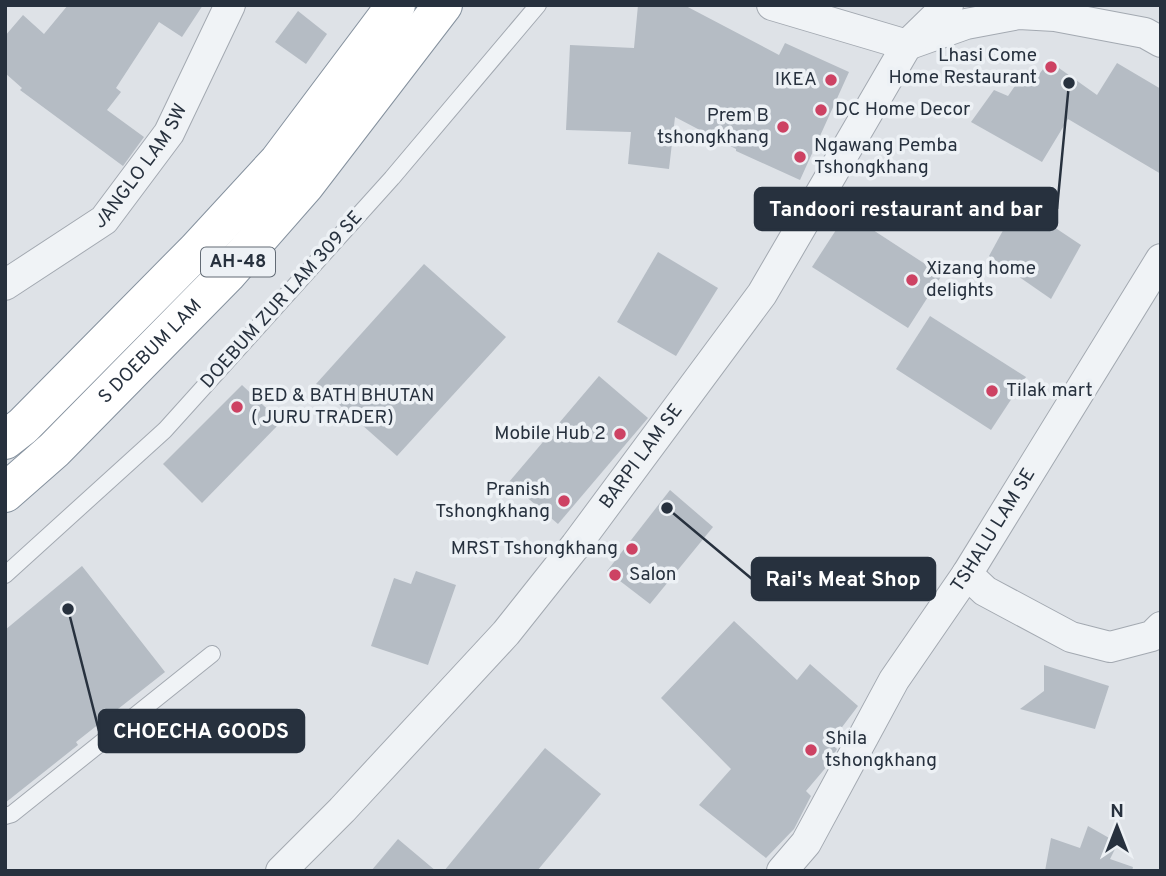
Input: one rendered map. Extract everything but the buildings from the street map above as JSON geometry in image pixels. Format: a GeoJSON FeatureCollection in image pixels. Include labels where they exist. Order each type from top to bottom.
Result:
{"type":"FeatureCollection","features":[{"type":"Feature","properties":{"kind":"highway","name":"S DOEBUM LAM"},"geometry":{"type":"LineString","coordinates":[[5,440],[23,426],[177,270],[279,162],[396,5]]}},
{"type":"Feature","properties":{"kind":"highway","name":"S DOEBUM LAM"},"geometry":{"type":"LineString","coordinates":[[5,493],[54,450],[227,274],[304,186],[443,5]]}},
{"type":"Feature","properties":{"kind":"street","name":"JANGLO LAM SW"},"geometry":{"type":"LineString","coordinates":[[5,285],[104,220],[169,133],[230,5]]}},
{"type":"Feature","properties":{"kind":"street"},"geometry":{"type":"LineString","coordinates":[[772,5],[907,45],[966,24],[1019,14],[1055,16],[1145,33],[1161,42]]}},
{"type":"Feature","properties":{"kind":"street","name":"BARPI LAM SE"},"geometry":{"type":"LineString","coordinates":[[281,871],[342,810],[506,633],[576,545],[762,294],[907,45],[948,5]]}},
{"type":"Feature","properties":{"kind":"street","name":"TSHALU LAM SE"},"geometry":{"type":"LineString","coordinates":[[782,871],[806,843],[894,680],[967,574],[1161,259]]}},
{"type":"Feature","properties":{"kind":"street"},"geometry":{"type":"LineString","coordinates":[[967,574],[985,591],[1071,637],[1110,647],[1158,635]]}},
{"type":"Feature","properties":{"kind":"lane","name":"DOEBUM ZUR LAM 309 SE"},"geometry":{"type":"LineString","coordinates":[[5,575],[165,430],[392,178],[538,5]]}},
{"type":"Feature","properties":{"kind":"lane"},"geometry":{"type":"LineString","coordinates":[[5,816],[12,814],[212,654]]}},
{"type":"Feature","properties":{"kind":"place","name":"Lhasi Come Home Restaurant"},"geometry":{"type":"Point","coordinates":[1051,67]}},
{"type":"Feature","properties":{"kind":"place","name":"IKEA"},"geometry":{"type":"Point","coordinates":[831,80]}},
{"type":"Feature","properties":{"kind":"place","name":"Tandoori restaurant and bar"},"geometry":{"type":"Point","coordinates":[1069,83]}},
{"type":"Feature","properties":{"kind":"place","name":"DC Home Decor"},"geometry":{"type":"Point","coordinates":[821,110]}},
{"type":"Feature","properties":{"kind":"place","name":"Prem B tshongkhang"},"geometry":{"type":"Point","coordinates":[783,127]}},
{"type":"Feature","properties":{"kind":"place","name":"Ngawang Pemba Tshongkhang"},"geometry":{"type":"Point","coordinates":[800,157]}},
{"type":"Feature","properties":{"kind":"place","name":"Xizang home delights"},"geometry":{"type":"Point","coordinates":[912,280]}},
{"type":"Feature","properties":{"kind":"place","name":"Tilak mart"},"geometry":{"type":"Point","coordinates":[992,391]}},
{"type":"Feature","properties":{"kind":"place","name":"BED & BATH BHUTAN ( JURU TRADER)"},"geometry":{"type":"Point","coordinates":[237,407]}},
{"type":"Feature","properties":{"kind":"place","name":"Mobile Hub 2"},"geometry":{"type":"Point","coordinates":[620,434]}},
{"type":"Feature","properties":{"kind":"place","name":"Pranish Tshongkhang"},"geometry":{"type":"Point","coordinates":[564,501]}},
{"type":"Feature","properties":{"kind":"place","name":"Rai's Meat Shop"},"geometry":{"type":"Point","coordinates":[667,508]}},
{"type":"Feature","properties":{"kind":"place","name":"MRST Tshongkhang"},"geometry":{"type":"Point","coordinates":[632,549]}},
{"type":"Feature","properties":{"kind":"place","name":"Salon"},"geometry":{"type":"Point","coordinates":[615,575]}},
{"type":"Feature","properties":{"kind":"place","name":"CHOECHA GOODS"},"geometry":{"type":"Point","coordinates":[68,609]}},
{"type":"Feature","properties":{"kind":"place","name":"Shila tshongkhang"},"geometry":{"type":"Point","coordinates":[811,750]}}]}
